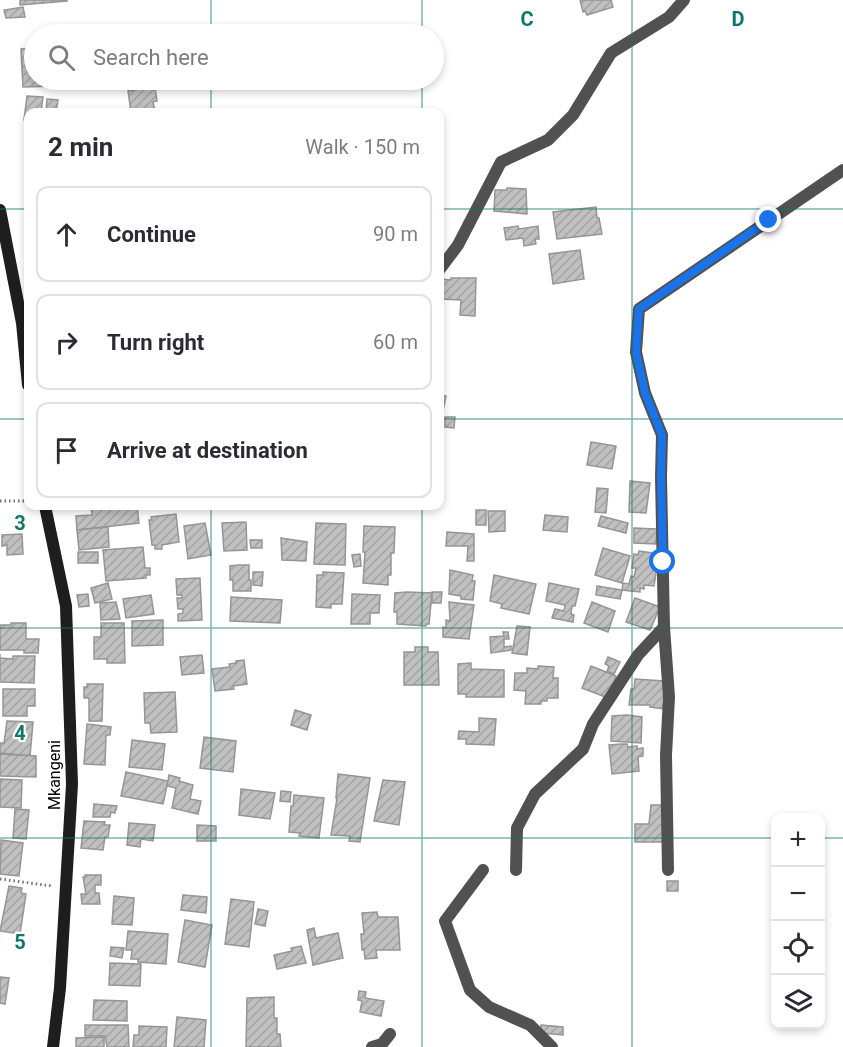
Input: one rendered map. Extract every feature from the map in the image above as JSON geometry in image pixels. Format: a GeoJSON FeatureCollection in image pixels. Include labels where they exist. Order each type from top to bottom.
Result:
{"type":"FeatureCollection","features":[{"type":"Feature","properties":{"kind":"street"},"geometry":{"type":"LineString","coordinates":[[444,264],[458,245],[501,162],[548,140],[573,115],[611,53],[669,17],[684,0]]}},
{"type":"Feature","properties":{"kind":"street"},"geometry":{"type":"LineString","coordinates":[[668,870],[666,755],[669,697],[664,627],[662,435],[645,393],[636,352],[639,309],[843,170]]}},
{"type":"Feature","properties":{"kind":"street"},"geometry":{"type":"LineString","coordinates":[[0,210],[24,344]]}},
{"type":"Feature","properties":{"kind":"street","name":"Mkangeni"},"geometry":{"type":"LineString","coordinates":[[46,510],[66,606],[72,784],[60,988],[53,1047]]}},
{"type":"Feature","properties":{"kind":"street"},"geometry":{"type":"LineString","coordinates":[[516,870],[517,828],[535,794],[583,749],[593,724],[638,655],[664,627]]}},
{"type":"Feature","properties":{"kind":"street"},"geometry":{"type":"LineString","coordinates":[[483,870],[445,921],[470,990],[489,1006],[530,1025],[552,1047]]}},
{"type":"Feature","properties":{"kind":"street"},"geometry":{"type":"LineString","coordinates":[[372,1047],[382,1044],[390,1035]]}},
{"type":"Feature","properties":{"kind":"path"},"geometry":{"type":"LineString","coordinates":[[0,501],[24,501]]}},
{"type":"Feature","properties":{"kind":"path"},"geometry":{"type":"LineString","coordinates":[[0,879],[46,886],[66,886]]}},
{"type":"Feature","properties":{"kind":"building"},"geometry":{"type":"Polygon","coordinates":[[[20,0],[67,0],[67,1],[20,5],[20,0]]]}},
{"type":"Feature","properties":{"kind":"building"},"geometry":{"type":"Polygon","coordinates":[[[580,0],[611,0],[613,7],[587,15],[585,11],[583,12],[580,0]]]}},
{"type":"Feature","properties":{"kind":"building"},"geometry":{"type":"Polygon","coordinates":[[[23,7],[25,17],[6,18],[4,10],[23,7]]]}},
{"type":"Feature","properties":{"kind":"building"},"geometry":{"type":"Polygon","coordinates":[[[21,49],[24,49],[24,87],[23,87],[21,49]]]}},
{"type":"Feature","properties":{"kind":"building"},"geometry":{"type":"Polygon","coordinates":[[[155,90],[157,101],[153,102],[154,108],[130,108],[128,91],[155,90]]]}},
{"type":"Feature","properties":{"kind":"building"},"geometry":{"type":"Polygon","coordinates":[[[27,96],[43,97],[42,108],[26,108],[27,96]]]}},
{"type":"Feature","properties":{"kind":"building"},"geometry":{"type":"Polygon","coordinates":[[[47,99],[58,100],[57,108],[46,108],[47,99]]]}},
{"type":"Feature","properties":{"kind":"building"},"geometry":{"type":"Polygon","coordinates":[[[507,188],[526,189],[527,214],[494,211],[495,190],[507,190],[507,188]]]}},
{"type":"Feature","properties":{"kind":"building"},"geometry":{"type":"Polygon","coordinates":[[[596,207],[602,234],[557,239],[553,212],[596,207]]]}},
{"type":"Feature","properties":{"kind":"building"},"geometry":{"type":"Polygon","coordinates":[[[518,226],[519,229],[538,226],[539,239],[535,239],[536,244],[524,246],[523,238],[506,240],[504,228],[518,226]]]}},
{"type":"Feature","properties":{"kind":"building"},"geometry":{"type":"Polygon","coordinates":[[[580,250],[584,279],[553,284],[549,254],[580,250]]]}},
{"type":"Feature","properties":{"kind":"building"},"geometry":{"type":"Polygon","coordinates":[[[451,278],[476,278],[475,316],[460,315],[461,300],[444,299],[444,279],[451,280],[451,278]]]}},
{"type":"Feature","properties":{"kind":"building"},"geometry":{"type":"Polygon","coordinates":[[[445,417],[455,417],[454,428],[445,427],[445,417]]]}},
{"type":"Feature","properties":{"kind":"building"},"geometry":{"type":"Polygon","coordinates":[[[591,442],[616,446],[612,469],[587,465],[591,442]]]}},
{"type":"Feature","properties":{"kind":"building"},"geometry":{"type":"Polygon","coordinates":[[[630,481],[650,483],[646,513],[629,512],[630,481]]]}},
{"type":"Feature","properties":{"kind":"building"},"geometry":{"type":"Polygon","coordinates":[[[597,488],[608,489],[606,513],[595,512],[597,488]]]}},
{"type":"Feature","properties":{"kind":"building"},"geometry":{"type":"Polygon","coordinates":[[[91,510],[137,510],[139,523],[77,530],[76,516],[92,515],[91,510]]]}},
{"type":"Feature","properties":{"kind":"building"},"geometry":{"type":"Polygon","coordinates":[[[476,510],[486,510],[486,525],[476,525],[476,510]]]}},
{"type":"Feature","properties":{"kind":"building"},"geometry":{"type":"Polygon","coordinates":[[[488,511],[505,511],[505,531],[489,532],[488,511]]]}},
{"type":"Feature","properties":{"kind":"building"},"geometry":{"type":"Polygon","coordinates":[[[176,514],[179,542],[162,545],[162,549],[155,549],[155,545],[152,545],[149,520],[152,520],[151,517],[176,514]]]}},
{"type":"Feature","properties":{"kind":"building"},"geometry":{"type":"Polygon","coordinates":[[[545,515],[568,517],[567,532],[543,530],[545,515]]]}},
{"type":"Feature","properties":{"kind":"building"},"geometry":{"type":"Polygon","coordinates":[[[601,516],[628,523],[626,533],[598,526],[601,516]]]}},
{"type":"Feature","properties":{"kind":"building"},"geometry":{"type":"Polygon","coordinates":[[[246,522],[247,550],[224,551],[222,523],[246,522]]]}},
{"type":"Feature","properties":{"kind":"building"},"geometry":{"type":"Polygon","coordinates":[[[205,523],[211,555],[188,559],[184,526],[205,523]]]}},
{"type":"Feature","properties":{"kind":"building"},"geometry":{"type":"Polygon","coordinates":[[[316,523],[346,524],[345,565],[314,564],[316,523]]]}},
{"type":"Feature","properties":{"kind":"building"},"geometry":{"type":"Polygon","coordinates":[[[364,526],[395,527],[394,553],[391,553],[391,575],[388,575],[388,585],[363,583],[364,526]]]}},
{"type":"Feature","properties":{"kind":"building"},"geometry":{"type":"Polygon","coordinates":[[[108,527],[109,547],[79,550],[77,530],[108,527]]]}},
{"type":"Feature","properties":{"kind":"building"},"geometry":{"type":"Polygon","coordinates":[[[634,528],[657,529],[656,544],[634,543],[634,528]]]}},
{"type":"Feature","properties":{"kind":"building"},"geometry":{"type":"Polygon","coordinates":[[[447,532],[474,534],[474,561],[467,561],[468,546],[446,546],[447,532]]]}},
{"type":"Feature","properties":{"kind":"building"},"geometry":{"type":"Polygon","coordinates":[[[22,534],[23,554],[7,555],[7,545],[2,546],[2,535],[22,534]]]}},
{"type":"Feature","properties":{"kind":"building"},"geometry":{"type":"Polygon","coordinates":[[[281,538],[307,542],[306,561],[282,560],[281,538]]]}},
{"type":"Feature","properties":{"kind":"building"},"geometry":{"type":"Polygon","coordinates":[[[250,540],[262,540],[262,548],[251,548],[250,540]]]}},
{"type":"Feature","properties":{"kind":"building"},"geometry":{"type":"Polygon","coordinates":[[[143,547],[145,568],[150,568],[150,575],[146,575],[146,578],[106,581],[103,550],[143,547]]]}},
{"type":"Feature","properties":{"kind":"building"},"geometry":{"type":"Polygon","coordinates":[[[603,548],[630,556],[622,583],[595,575],[603,548]]]}},
{"type":"Feature","properties":{"kind":"building"},"geometry":{"type":"Polygon","coordinates":[[[639,551],[659,554],[654,586],[644,585],[644,589],[640,588],[640,592],[622,590],[623,583],[629,584],[631,576],[634,577],[636,568],[632,568],[634,554],[638,555],[639,551]]]}},
{"type":"Feature","properties":{"kind":"building"},"geometry":{"type":"Polygon","coordinates":[[[78,552],[98,552],[98,563],[78,563],[78,552]]]}},
{"type":"Feature","properties":{"kind":"building"},"geometry":{"type":"Polygon","coordinates":[[[360,554],[361,566],[354,567],[352,555],[360,554]]]}},
{"type":"Feature","properties":{"kind":"building"},"geometry":{"type":"Polygon","coordinates":[[[249,565],[251,591],[233,591],[230,566],[249,565]]]}},
{"type":"Feature","properties":{"kind":"building"},"geometry":{"type":"Polygon","coordinates":[[[450,570],[473,575],[472,581],[475,581],[473,600],[461,599],[461,596],[449,594],[450,570]]]}},
{"type":"Feature","properties":{"kind":"building"},"geometry":{"type":"Polygon","coordinates":[[[253,572],[263,572],[262,586],[253,585],[253,572]]]}},
{"type":"Feature","properties":{"kind":"building"},"geometry":{"type":"Polygon","coordinates":[[[323,572],[344,573],[342,604],[331,604],[331,608],[316,607],[317,575],[323,575],[323,572]]]}},
{"type":"Feature","properties":{"kind":"building"},"geometry":{"type":"Polygon","coordinates":[[[494,575],[536,584],[529,614],[501,608],[502,604],[490,601],[494,575]]]}},
{"type":"Feature","properties":{"kind":"building"},"geometry":{"type":"Polygon","coordinates":[[[200,578],[202,620],[178,621],[178,614],[183,613],[183,609],[178,609],[177,598],[182,598],[182,595],[177,595],[176,579],[200,578]]]}},
{"type":"Feature","properties":{"kind":"building"},"geometry":{"type":"Polygon","coordinates":[[[108,583],[112,599],[95,603],[91,588],[108,583]]]}},
{"type":"Feature","properties":{"kind":"building"},"geometry":{"type":"Polygon","coordinates":[[[549,583],[579,589],[575,606],[572,606],[573,622],[552,618],[555,609],[564,611],[565,605],[546,601],[549,583]]]}},
{"type":"Feature","properties":{"kind":"building"},"geometry":{"type":"Polygon","coordinates":[[[597,586],[622,590],[620,599],[596,595],[597,586]]]}},
{"type":"Feature","properties":{"kind":"building"},"geometry":{"type":"Polygon","coordinates":[[[432,592],[442,592],[441,603],[432,603],[432,592]]]}},
{"type":"Feature","properties":{"kind":"building"},"geometry":{"type":"Polygon","coordinates":[[[395,593],[432,593],[429,624],[426,626],[397,624],[397,612],[394,612],[395,593]]]}},
{"type":"Feature","properties":{"kind":"building"},"geometry":{"type":"Polygon","coordinates":[[[88,594],[89,606],[79,607],[77,595],[88,594]]]}},
{"type":"Feature","properties":{"kind":"building"},"geometry":{"type":"Polygon","coordinates":[[[352,594],[380,595],[379,613],[370,613],[370,624],[351,624],[352,594]]]}},
{"type":"Feature","properties":{"kind":"building"},"geometry":{"type":"Polygon","coordinates":[[[151,595],[154,614],[126,618],[123,599],[151,595]]]}},
{"type":"Feature","properties":{"kind":"building"},"geometry":{"type":"Polygon","coordinates":[[[231,597],[282,600],[280,623],[230,621],[231,597]]]}},
{"type":"Feature","properties":{"kind":"building"},"geometry":{"type":"Polygon","coordinates":[[[635,598],[660,607],[650,630],[626,622],[635,598]]]}},
{"type":"Feature","properties":{"kind":"building"},"geometry":{"type":"Polygon","coordinates":[[[116,602],[120,619],[101,620],[100,603],[116,602]]]}},
{"type":"Feature","properties":{"kind":"building"},"geometry":{"type":"Polygon","coordinates":[[[449,602],[474,605],[469,639],[443,637],[446,620],[450,621],[449,602]]]}},
{"type":"Feature","properties":{"kind":"building"},"geometry":{"type":"Polygon","coordinates":[[[592,602],[615,611],[608,632],[584,623],[592,602]]]}},
{"type":"Feature","properties":{"kind":"building"},"geometry":{"type":"Polygon","coordinates":[[[163,620],[163,645],[132,646],[132,621],[163,620]]]}},
{"type":"Feature","properties":{"kind":"building"},"geometry":{"type":"Polygon","coordinates":[[[11,623],[26,623],[26,639],[39,639],[38,653],[24,653],[24,650],[0,650],[0,625],[11,625],[11,623]]]}},
{"type":"Feature","properties":{"kind":"building"},"geometry":{"type":"Polygon","coordinates":[[[101,623],[124,623],[125,663],[107,663],[107,659],[94,659],[94,637],[101,637],[101,623]]]}},
{"type":"Feature","properties":{"kind":"building"},"geometry":{"type":"Polygon","coordinates":[[[517,626],[530,627],[527,655],[512,653],[517,626]]]}},
{"type":"Feature","properties":{"kind":"building"},"geometry":{"type":"Polygon","coordinates":[[[503,632],[508,632],[509,639],[504,639],[504,647],[511,646],[511,650],[491,653],[490,637],[504,636],[503,632]]]}},
{"type":"Feature","properties":{"kind":"building"},"geometry":{"type":"Polygon","coordinates":[[[415,647],[428,647],[428,652],[438,652],[439,685],[404,685],[404,652],[415,652],[415,647]]]}},
{"type":"Feature","properties":{"kind":"building"},"geometry":{"type":"Polygon","coordinates":[[[202,655],[204,673],[182,675],[180,657],[202,655]]]}},
{"type":"Feature","properties":{"kind":"building"},"geometry":{"type":"Polygon","coordinates":[[[35,656],[34,683],[0,682],[0,658],[35,656]]]}},
{"type":"Feature","properties":{"kind":"building"},"geometry":{"type":"Polygon","coordinates":[[[608,657],[620,662],[614,674],[607,671],[609,666],[605,664],[608,657]]]}},
{"type":"Feature","properties":{"kind":"building"},"geometry":{"type":"Polygon","coordinates":[[[244,660],[247,684],[233,686],[234,689],[215,691],[212,669],[230,667],[229,664],[244,660]]]}},
{"type":"Feature","properties":{"kind":"building"},"geometry":{"type":"Polygon","coordinates":[[[471,663],[471,669],[504,670],[504,697],[466,697],[466,694],[458,694],[458,664],[471,663]]]}},
{"type":"Feature","properties":{"kind":"building"},"geometry":{"type":"Polygon","coordinates":[[[538,666],[554,667],[553,678],[558,678],[558,698],[547,698],[547,701],[541,701],[541,704],[525,704],[526,691],[514,690],[515,673],[527,673],[527,668],[538,669],[538,666]]]}},
{"type":"Feature","properties":{"kind":"building"},"geometry":{"type":"Polygon","coordinates":[[[591,666],[616,676],[608,698],[582,688],[591,666]]]}},
{"type":"Feature","properties":{"kind":"building"},"geometry":{"type":"Polygon","coordinates":[[[635,679],[664,681],[664,709],[650,707],[650,705],[629,705],[635,679]]]}},
{"type":"Feature","properties":{"kind":"building"},"geometry":{"type":"Polygon","coordinates":[[[87,684],[103,684],[102,721],[89,721],[89,698],[84,698],[84,687],[87,687],[87,684]]]}},
{"type":"Feature","properties":{"kind":"building"},"geometry":{"type":"Polygon","coordinates":[[[3,689],[35,689],[35,706],[27,706],[27,716],[3,716],[3,689]]]}},
{"type":"Feature","properties":{"kind":"building"},"geometry":{"type":"Polygon","coordinates":[[[175,692],[177,732],[151,733],[150,723],[145,723],[144,693],[175,692]]]}},
{"type":"Feature","properties":{"kind":"building"},"geometry":{"type":"Polygon","coordinates":[[[295,710],[311,715],[307,730],[291,725],[295,710]]]}},
{"type":"Feature","properties":{"kind":"building"},"geometry":{"type":"Polygon","coordinates":[[[612,716],[642,717],[641,743],[611,741],[612,716]]]}},
{"type":"Feature","properties":{"kind":"building"},"geometry":{"type":"Polygon","coordinates":[[[479,718],[496,719],[494,745],[466,744],[466,739],[458,739],[459,731],[479,732],[479,718]]]}},
{"type":"Feature","properties":{"kind":"building"},"geometry":{"type":"Polygon","coordinates":[[[7,721],[33,722],[30,756],[0,753],[0,743],[4,743],[7,721]]]}},
{"type":"Feature","properties":{"kind":"building"},"geometry":{"type":"Polygon","coordinates":[[[87,724],[111,727],[110,735],[106,735],[105,765],[84,764],[87,724]]]}},
{"type":"Feature","properties":{"kind":"building"},"geometry":{"type":"Polygon","coordinates":[[[204,737],[236,741],[233,772],[200,768],[204,737]]]}},
{"type":"Feature","properties":{"kind":"building"},"geometry":{"type":"Polygon","coordinates":[[[132,740],[165,744],[162,770],[129,767],[132,740]]]}},
{"type":"Feature","properties":{"kind":"building"},"geometry":{"type":"Polygon","coordinates":[[[627,744],[628,747],[643,748],[643,756],[638,757],[639,771],[612,774],[609,745],[627,744]]]}},
{"type":"Feature","properties":{"kind":"building"},"geometry":{"type":"Polygon","coordinates":[[[0,754],[36,756],[36,777],[0,776],[0,754]]]}},
{"type":"Feature","properties":{"kind":"building"},"geometry":{"type":"Polygon","coordinates":[[[126,772],[168,781],[163,804],[121,796],[126,772]]]}},
{"type":"Feature","properties":{"kind":"building"},"geometry":{"type":"Polygon","coordinates":[[[338,774],[370,778],[360,842],[349,841],[350,836],[331,835],[338,774]]]}},
{"type":"Feature","properties":{"kind":"building"},"geometry":{"type":"Polygon","coordinates":[[[169,775],[193,785],[190,799],[201,801],[198,814],[172,808],[176,788],[167,786],[169,775]]]}},
{"type":"Feature","properties":{"kind":"building"},"geometry":{"type":"Polygon","coordinates":[[[0,779],[22,780],[21,808],[0,807],[0,779]]]}},
{"type":"Feature","properties":{"kind":"building"},"geometry":{"type":"Polygon","coordinates":[[[383,780],[405,782],[399,825],[374,821],[383,780]]]}},
{"type":"Feature","properties":{"kind":"building"},"geometry":{"type":"Polygon","coordinates":[[[241,789],[275,793],[270,819],[239,815],[241,789]]]}},
{"type":"Feature","properties":{"kind":"building"},"geometry":{"type":"Polygon","coordinates":[[[281,791],[291,792],[290,802],[280,801],[281,791]]]}},
{"type":"Feature","properties":{"kind":"building"},"geometry":{"type":"Polygon","coordinates":[[[294,795],[324,798],[319,838],[299,836],[300,833],[289,832],[294,795]]]}},
{"type":"Feature","properties":{"kind":"building"},"geometry":{"type":"Polygon","coordinates":[[[94,804],[117,806],[115,813],[111,812],[110,817],[93,817],[94,804]]]}},
{"type":"Feature","properties":{"kind":"building"},"geometry":{"type":"Polygon","coordinates":[[[651,805],[663,805],[663,842],[635,842],[635,824],[649,824],[651,805]]]}},
{"type":"Feature","properties":{"kind":"building"},"geometry":{"type":"Polygon","coordinates":[[[15,809],[29,810],[26,839],[13,838],[15,809]]]}},
{"type":"Feature","properties":{"kind":"building"},"geometry":{"type":"Polygon","coordinates":[[[84,821],[105,822],[104,825],[110,825],[103,850],[81,848],[84,821]]]}},
{"type":"Feature","properties":{"kind":"building"},"geometry":{"type":"Polygon","coordinates":[[[129,823],[155,825],[153,841],[141,839],[140,847],[127,845],[129,823]]]}},
{"type":"Feature","properties":{"kind":"building"},"geometry":{"type":"Polygon","coordinates":[[[197,825],[216,826],[216,841],[197,841],[197,825]]]}},
{"type":"Feature","properties":{"kind":"building"},"geometry":{"type":"Polygon","coordinates":[[[1,840],[23,843],[19,876],[0,874],[1,840]]]}},
{"type":"Feature","properties":{"kind":"building"},"geometry":{"type":"Polygon","coordinates":[[[101,875],[101,885],[95,885],[95,893],[99,893],[100,904],[82,904],[81,894],[86,894],[83,877],[101,875]]]}},
{"type":"Feature","properties":{"kind":"building"},"geometry":{"type":"Polygon","coordinates":[[[667,881],[678,881],[678,891],[667,891],[667,881]]]}},
{"type":"Feature","properties":{"kind":"building"},"geometry":{"type":"Polygon","coordinates":[[[9,886],[22,888],[21,893],[26,894],[20,934],[0,931],[9,886]]]}},
{"type":"Feature","properties":{"kind":"building"},"geometry":{"type":"Polygon","coordinates":[[[183,895],[207,897],[206,913],[181,910],[183,895]]]}},
{"type":"Feature","properties":{"kind":"building"},"geometry":{"type":"Polygon","coordinates":[[[114,896],[134,898],[132,925],[112,924],[114,896]]]}},
{"type":"Feature","properties":{"kind":"building"},"geometry":{"type":"Polygon","coordinates":[[[231,899],[254,902],[249,947],[225,944],[231,899]]]}},
{"type":"Feature","properties":{"kind":"building"},"geometry":{"type":"Polygon","coordinates":[[[258,909],[268,911],[265,926],[255,924],[258,909]]]}},
{"type":"Feature","properties":{"kind":"building"},"geometry":{"type":"Polygon","coordinates":[[[377,912],[378,917],[398,917],[400,950],[376,950],[377,958],[365,959],[364,949],[362,950],[361,934],[364,934],[362,913],[377,912]]]}},
{"type":"Feature","properties":{"kind":"building"},"geometry":{"type":"Polygon","coordinates":[[[185,920],[212,925],[205,967],[178,962],[185,920]]]}},
{"type":"Feature","properties":{"kind":"building"},"geometry":{"type":"Polygon","coordinates":[[[314,928],[316,938],[338,933],[343,958],[313,965],[307,930],[314,928]]]}},
{"type":"Feature","properties":{"kind":"building"},"geometry":{"type":"Polygon","coordinates":[[[128,931],[168,934],[166,964],[138,962],[138,959],[131,959],[132,950],[126,950],[128,931]]]}},
{"type":"Feature","properties":{"kind":"building"},"geometry":{"type":"Polygon","coordinates":[[[301,946],[306,963],[277,969],[274,955],[292,951],[291,948],[301,946]]]}},
{"type":"Feature","properties":{"kind":"building"},"geometry":{"type":"Polygon","coordinates":[[[111,947],[124,948],[122,958],[110,956],[111,947]]]}},
{"type":"Feature","properties":{"kind":"building"},"geometry":{"type":"Polygon","coordinates":[[[110,963],[141,964],[140,986],[109,985],[110,963]]]}},
{"type":"Feature","properties":{"kind":"building"},"geometry":{"type":"Polygon","coordinates":[[[0,977],[9,978],[5,1004],[0,1003],[0,977]]]}},
{"type":"Feature","properties":{"kind":"building"},"geometry":{"type":"Polygon","coordinates":[[[359,991],[366,992],[365,998],[384,1001],[381,1016],[360,1012],[362,1001],[358,1000],[359,991]]]}},
{"type":"Feature","properties":{"kind":"building"},"geometry":{"type":"Polygon","coordinates":[[[274,997],[274,1018],[277,1018],[277,1034],[280,1034],[281,1047],[246,1047],[247,998],[274,997]]]}},
{"type":"Feature","properties":{"kind":"building"},"geometry":{"type":"Polygon","coordinates":[[[94,1000],[127,1001],[127,1021],[93,1020],[94,1000]]]}},
{"type":"Feature","properties":{"kind":"building"},"geometry":{"type":"Polygon","coordinates":[[[177,1017],[206,1020],[204,1047],[174,1047],[177,1017]]]}},
{"type":"Feature","properties":{"kind":"building"},"geometry":{"type":"Polygon","coordinates":[[[85,1025],[128,1025],[129,1047],[107,1047],[105,1036],[85,1036],[85,1025]]]}},
{"type":"Feature","properties":{"kind":"building"},"geometry":{"type":"Polygon","coordinates":[[[541,1025],[563,1027],[563,1035],[541,1033],[541,1025]]]}},
{"type":"Feature","properties":{"kind":"building"},"geometry":{"type":"Polygon","coordinates":[[[139,1026],[167,1027],[166,1047],[133,1047],[134,1035],[139,1035],[139,1026]]]}},
{"type":"Feature","properties":{"kind":"building"},"geometry":{"type":"Polygon","coordinates":[[[104,1037],[104,1047],[76,1047],[76,1038],[104,1037]]]}},
{"type":"Feature","properties":{"kind":"route"},"geometry":{"type":"LineString","coordinates":[[663,562],[662,435],[645,393],[636,352],[639,309],[769,220]]}}]}
